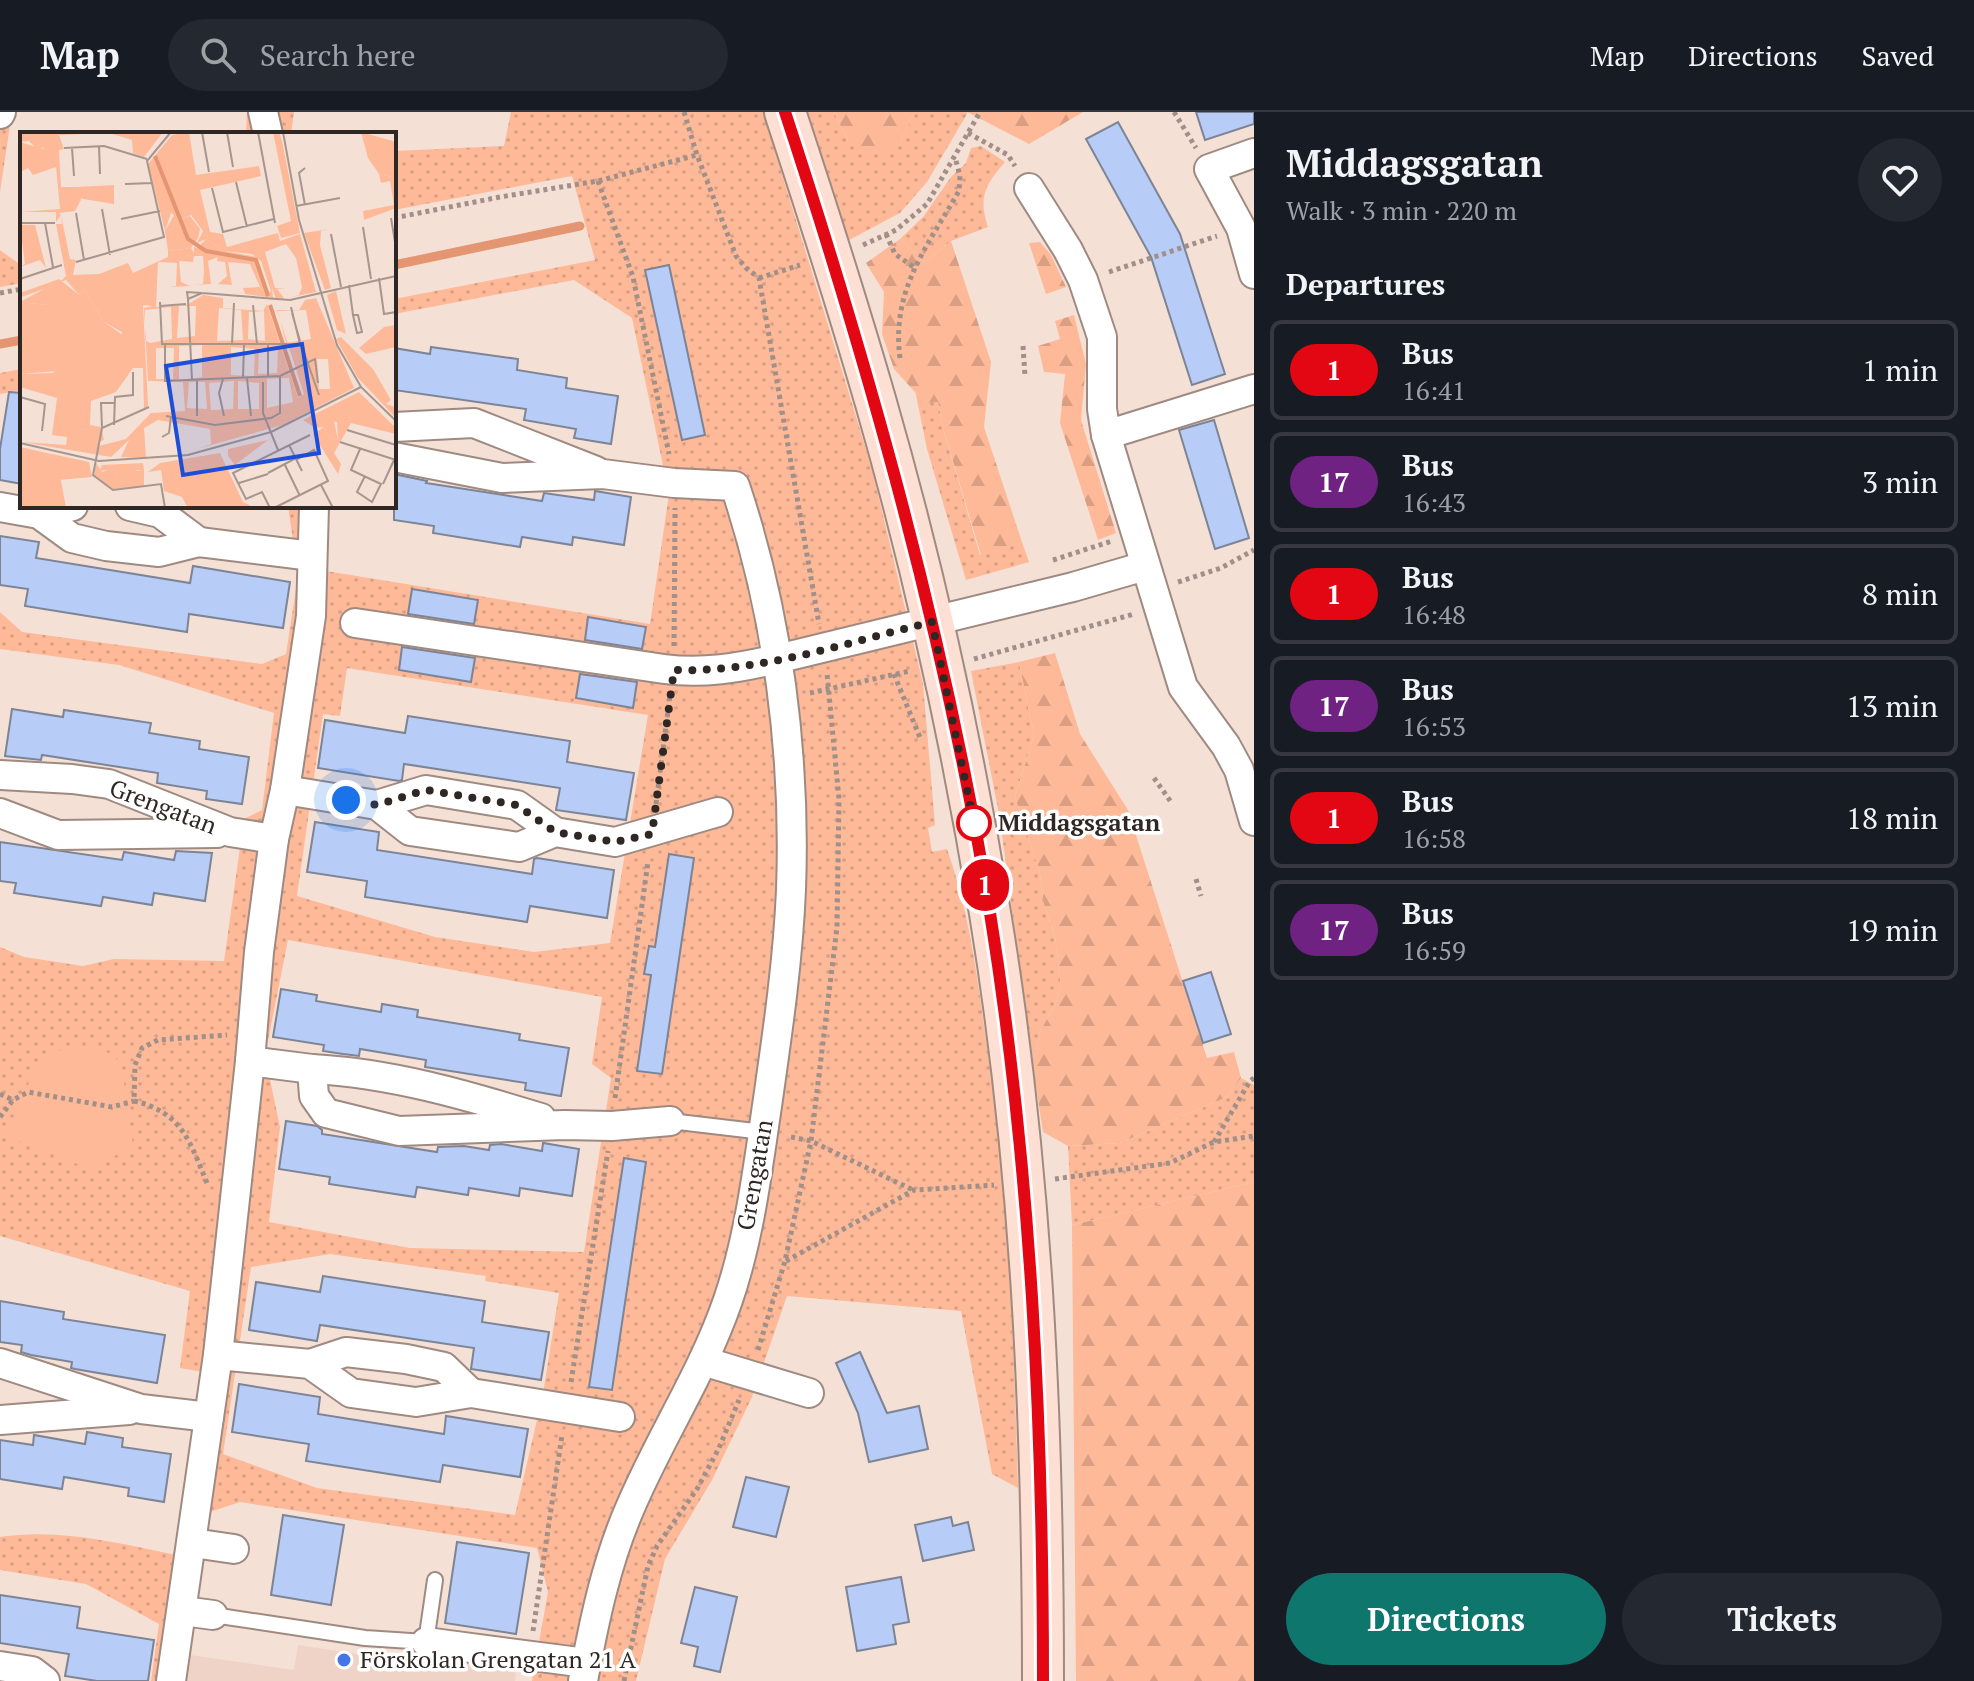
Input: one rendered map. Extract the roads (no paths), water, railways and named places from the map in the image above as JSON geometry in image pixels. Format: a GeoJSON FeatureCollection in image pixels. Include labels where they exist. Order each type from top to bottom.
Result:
{"type":"FeatureCollection","features":[{"type":"Feature","properties":{"kind":"main road"},"geometry":{"type":"LineString","coordinates":[[785,112],[877,405],[932,622],[990,913],[1019,1136],[1038,1392],[1043,1681]]}},
{"type":"Feature","properties":{"kind":"street"},"geometry":{"type":"LineString","coordinates":[[263,112],[268,132]]}},
{"type":"Feature","properties":{"kind":"street"},"geometry":{"type":"LineString","coordinates":[[1254,153],[1209,169],[1241,228],[1254,274]]}},
{"type":"Feature","properties":{"kind":"street"},"geometry":{"type":"LineString","coordinates":[[1029,188],[1083,280],[1102,337],[1102,409],[1106,435],[1183,687],[1226,746],[1239,770],[1254,821]]}},
{"type":"Feature","properties":{"kind":"street"},"geometry":{"type":"LineString","coordinates":[[1106,435],[1254,389]]}},
{"type":"Feature","properties":{"kind":"street","name":"Grengatan"},"geometry":{"type":"LineString","coordinates":[[396,427],[474,423],[603,474]]}},
{"type":"Feature","properties":{"kind":"street","name":"Grengatan"},"geometry":{"type":"LineString","coordinates":[[396,457],[502,478],[603,474],[674,483],[735,486],[766,596],[777,659],[790,785],[791,888],[784,987],[747,1233],[728,1300],[703,1361],[653,1457],[611,1556],[585,1672],[530,1654],[426,1642]]}},
{"type":"Feature","properties":{"kind":"street"},"geometry":{"type":"LineString","coordinates":[[0,507],[39,514],[64,508]]}},
{"type":"Feature","properties":{"kind":"street"},"geometry":{"type":"LineString","coordinates":[[139,508],[160,513],[199,542]]}},
{"type":"Feature","properties":{"kind":"street"},"geometry":{"type":"LineString","coordinates":[[171,1681],[218,1355],[259,952],[274,839],[285,790],[311,616],[314,508]]}},
{"type":"Feature","properties":{"kind":"street"},"geometry":{"type":"LineString","coordinates":[[39,514],[72,538],[106,546],[159,552],[199,542],[312,556]]}},
{"type":"Feature","properties":{"kind":"street"},"geometry":{"type":"LineString","coordinates":[[355,623],[674,670],[703,671],[739,668],[1073,587],[1149,578]]}},
{"type":"Feature","properties":{"kind":"street","name":"Grengatan"},"geometry":{"type":"LineString","coordinates":[[0,775],[109,784],[230,832]]}},
{"type":"Feature","properties":{"kind":"street"},"geometry":{"type":"LineString","coordinates":[[285,790],[377,805],[426,790],[517,805],[555,832],[615,842],[652,834],[718,812]]}},
{"type":"Feature","properties":{"kind":"street"},"geometry":{"type":"LineString","coordinates":[[377,805],[410,831],[519,847],[555,832]]}},
{"type":"Feature","properties":{"kind":"street","name":"Grengatan"},"geometry":{"type":"LineString","coordinates":[[0,813],[58,835],[230,832],[274,839]]}},
{"type":"Feature","properties":{"kind":"street"},"geometry":{"type":"LineString","coordinates":[[251,1047],[312,1069],[379,1076],[456,1092],[564,1125]]}},
{"type":"Feature","properties":{"kind":"street"},"geometry":{"type":"LineString","coordinates":[[312,1069],[314,1096],[326,1113],[399,1131],[612,1126],[670,1121]]}},
{"type":"Feature","properties":{"kind":"street"},"geometry":{"type":"LineString","coordinates":[[218,1355],[310,1364],[346,1352],[406,1359],[444,1367],[471,1393]]}},
{"type":"Feature","properties":{"kind":"street"},"geometry":{"type":"LineString","coordinates":[[703,1361],[809,1393]]}},
{"type":"Feature","properties":{"kind":"street"},"geometry":{"type":"LineString","coordinates":[[0,1363],[141,1409]]}},
{"type":"Feature","properties":{"kind":"street"},"geometry":{"type":"LineString","coordinates":[[310,1364],[351,1393],[416,1402],[471,1393],[620,1417]]}},
{"type":"Feature","properties":{"kind":"street"},"geometry":{"type":"LineString","coordinates":[[0,1420],[141,1409],[209,1417]]}},
{"type":"Feature","properties":{"kind":"street"},"geometry":{"type":"LineString","coordinates":[[193,1543],[234,1549]]}},
{"type":"Feature","properties":{"kind":"street"},"geometry":{"type":"LineString","coordinates":[[183,1611],[213,1615]]}},
{"type":"Feature","properties":{"kind":"street"},"geometry":{"type":"LineString","coordinates":[[0,1666],[32,1671],[45,1681]]}},
{"type":"Feature","properties":{"kind":"lane"},"geometry":{"type":"LineString","coordinates":[[670,1121],[763,1132]]}},
{"type":"Feature","properties":{"kind":"lane"},"geometry":{"type":"LineString","coordinates":[[213,1615],[365,1638],[426,1642],[435,1580]]}},
{"type":"Feature","properties":{"kind":"waterway"},"geometry":{"type":"LineString","coordinates":[[396,265],[580,226]]}},
{"type":"Feature","properties":{"kind":"waterway"},"geometry":{"type":"LineString","coordinates":[[0,344],[20,340]]}},
{"type":"Feature","properties":{"kind":"place","name":"Middagsgatan"},"geometry":{"type":"Point","coordinates":[974,823]}},
{"type":"Feature","properties":{"kind":"place","name":"Förskolan Grengatan 21 A"},"geometry":{"type":"Point","coordinates":[344,1660]}}]}
